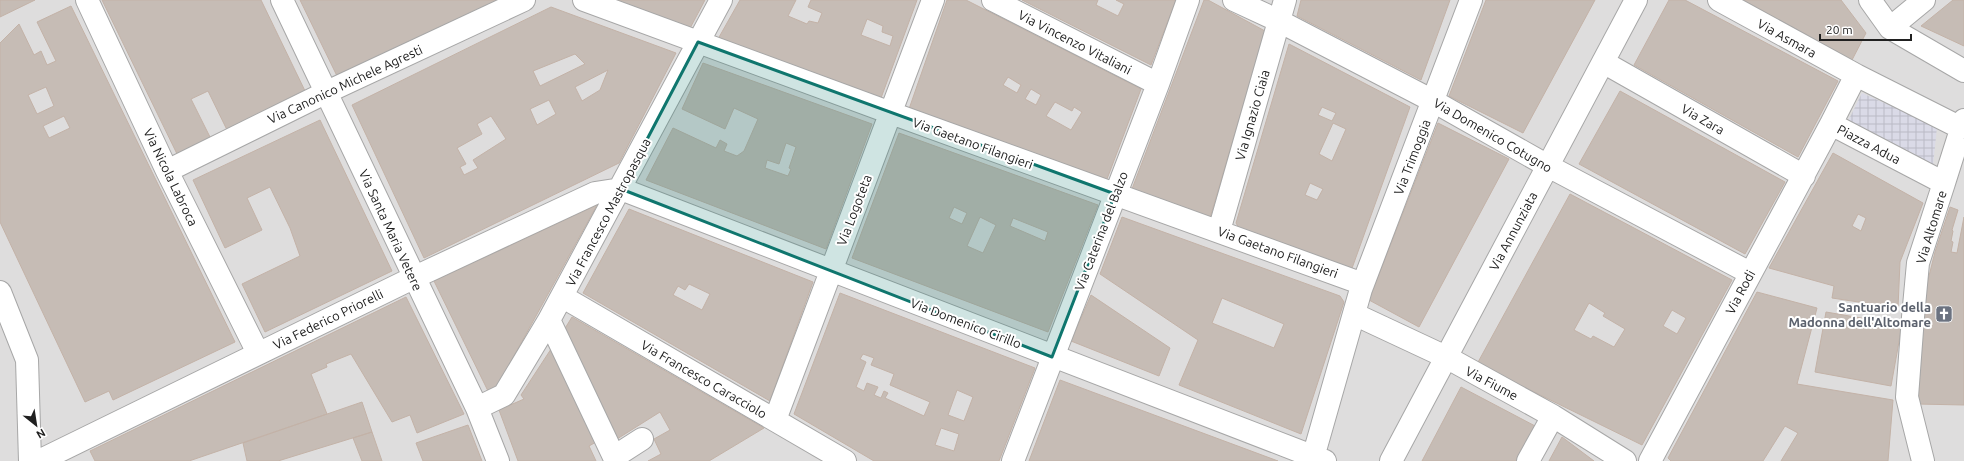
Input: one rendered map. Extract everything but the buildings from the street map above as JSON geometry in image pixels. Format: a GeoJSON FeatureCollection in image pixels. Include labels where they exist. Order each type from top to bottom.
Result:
{"type":"FeatureCollection","features":[{"type":"Feature","properties":{"kind":"street","name":"Via Nicola Labroca"},"geometry":{"type":"LineString","coordinates":[[87,0],[167,170],[258,353]]}},
{"type":"Feature","properties":{"kind":"street","name":"Via Santa Maria Vetere"},"geometry":{"type":"LineString","coordinates":[[282,0],[327,92],[413,278],[477,408],[498,461]]}},
{"type":"Feature","properties":{"kind":"street","name":"Via Canonico Michele Agresti"},"geometry":{"type":"LineString","coordinates":[[167,170],[327,92],[524,0]]}},
{"type":"Feature","properties":{"kind":"street","name":"Via Gaetano Filangieri"},"geometry":{"type":"LineString","coordinates":[[584,0],[1363,284]]}},
{"type":"Feature","properties":{"kind":"street","name":"Via Francesco Mastropasqua"},"geometry":{"type":"LineString","coordinates":[[477,408],[504,395],[550,320],[721,0]]}},
{"type":"Feature","properties":{"kind":"street","name":"Via Logoteta"},"geometry":{"type":"LineString","coordinates":[[775,420],[933,0]]}},
{"type":"Feature","properties":{"kind":"street","name":"Via Vincenzo Vitaliani"},"geometry":{"type":"LineString","coordinates":[[993,0],[1158,84]]}},
{"type":"Feature","properties":{"kind":"street","name":"Via Caterina del Balzo"},"geometry":{"type":"LineString","coordinates":[[1013,461],[1158,84],[1188,0]]}},
{"type":"Feature","properties":{"kind":"street","name":"Via Domenico Cotugno"},"geometry":{"type":"LineString","coordinates":[[1234,0],[1279,21],[1433,101],[1548,166],[1750,273]]}},
{"type":"Feature","properties":{"kind":"street","name":"Via Ignazio Ciaia"},"geometry":{"type":"LineString","coordinates":[[1219,231],[1286,0]]}},
{"type":"Feature","properties":{"kind":"street","name":"Via Trimoggia"},"geometry":{"type":"LineString","coordinates":[[1354,314],[1363,284],[1471,0]]}},
{"type":"Feature","properties":{"kind":"street","name":"Via Annunziata"},"geometry":{"type":"LineString","coordinates":[[1390,461],[1636,0]]}},
{"type":"Feature","properties":{"kind":"street","name":"Via Asmara"},"geometry":{"type":"LineString","coordinates":[[1719,0],[1856,75]]}},
{"type":"Feature","properties":{"kind":"street"},"geometry":{"type":"LineString","coordinates":[[1870,0],[1890,28],[1964,71]]}},
{"type":"Feature","properties":{"kind":"street"},"geometry":{"type":"LineString","coordinates":[[1890,28],[1924,0]]}},
{"type":"Feature","properties":{"kind":"street","name":"Via Zara"},"geometry":{"type":"LineString","coordinates":[[1603,62],[1804,176]]}},
{"type":"Feature","properties":{"kind":"street","name":"Piazza Adua"},"geometry":{"type":"LineString","coordinates":[[1856,75],[1831,124],[1944,183]]}},
{"type":"Feature","properties":{"kind":"street"},"geometry":{"type":"LineString","coordinates":[[1856,75],[1963,124],[1944,183]]}},
{"type":"Feature","properties":{"kind":"street","name":"Via Rodi"},"geometry":{"type":"LineString","coordinates":[[1650,461],[1831,124]]}},
{"type":"Feature","properties":{"kind":"street","name":"Via Altomare"},"geometry":{"type":"LineString","coordinates":[[1923,461],[1907,398],[1912,317],[1918,262],[1944,183]]}},
{"type":"Feature","properties":{"kind":"street","name":"Via Domenico Cirillo"},"geometry":{"type":"LineString","coordinates":[[621,189],[1316,460]]}},
{"type":"Feature","properties":{"kind":"street","name":"Via Federico Priorelli"},"geometry":{"type":"LineString","coordinates":[[39,461],[413,278],[595,193],[621,189]]}},
{"type":"Feature","properties":{"kind":"street"},"geometry":{"type":"LineString","coordinates":[[0,292],[27,360],[30,461]]}},
{"type":"Feature","properties":{"kind":"street","name":"Via Francesco Caracciolo"},"geometry":{"type":"LineString","coordinates":[[563,297],[845,461]]}},
{"type":"Feature","properties":{"kind":"street"},"geometry":{"type":"LineString","coordinates":[[1316,460],[1354,314]]}},
{"type":"Feature","properties":{"kind":"street","name":"Via Fiume"},"geometry":{"type":"LineString","coordinates":[[1354,314],[1446,358],[1553,416],[1625,461]]}},
{"type":"Feature","properties":{"kind":"street"},"geometry":{"type":"LineString","coordinates":[[550,320],[614,457],[642,439]]}},
{"type":"Feature","properties":{"kind":"street"},"geometry":{"type":"LineString","coordinates":[[1528,461],[1553,416]]}},
{"type":"Feature","properties":{"kind":"highlighted area"},"geometry":{"type":"Polygon","coordinates":[[[698,42],[1115,194],[1052,357],[621,189],[698,42]]]}},
{"type":"Feature","properties":{"kind":"shaded area"},"geometry":{"type":"Polygon","coordinates":[[[0,0],[1964,0],[1964,461],[0,461],[0,0]]]}},
{"type":"Feature","properties":{"kind":"shaded area"},"geometry":{"type":"Polygon","coordinates":[[[1862,93],[1937,127],[1933,166],[1848,121],[1862,93]]]}},
{"type":"Feature","properties":{"kind":"place","name":"Santuario della Madonna dell'Altomare"},"geometry":{"type":"Point","coordinates":[1944,314]}}]}
